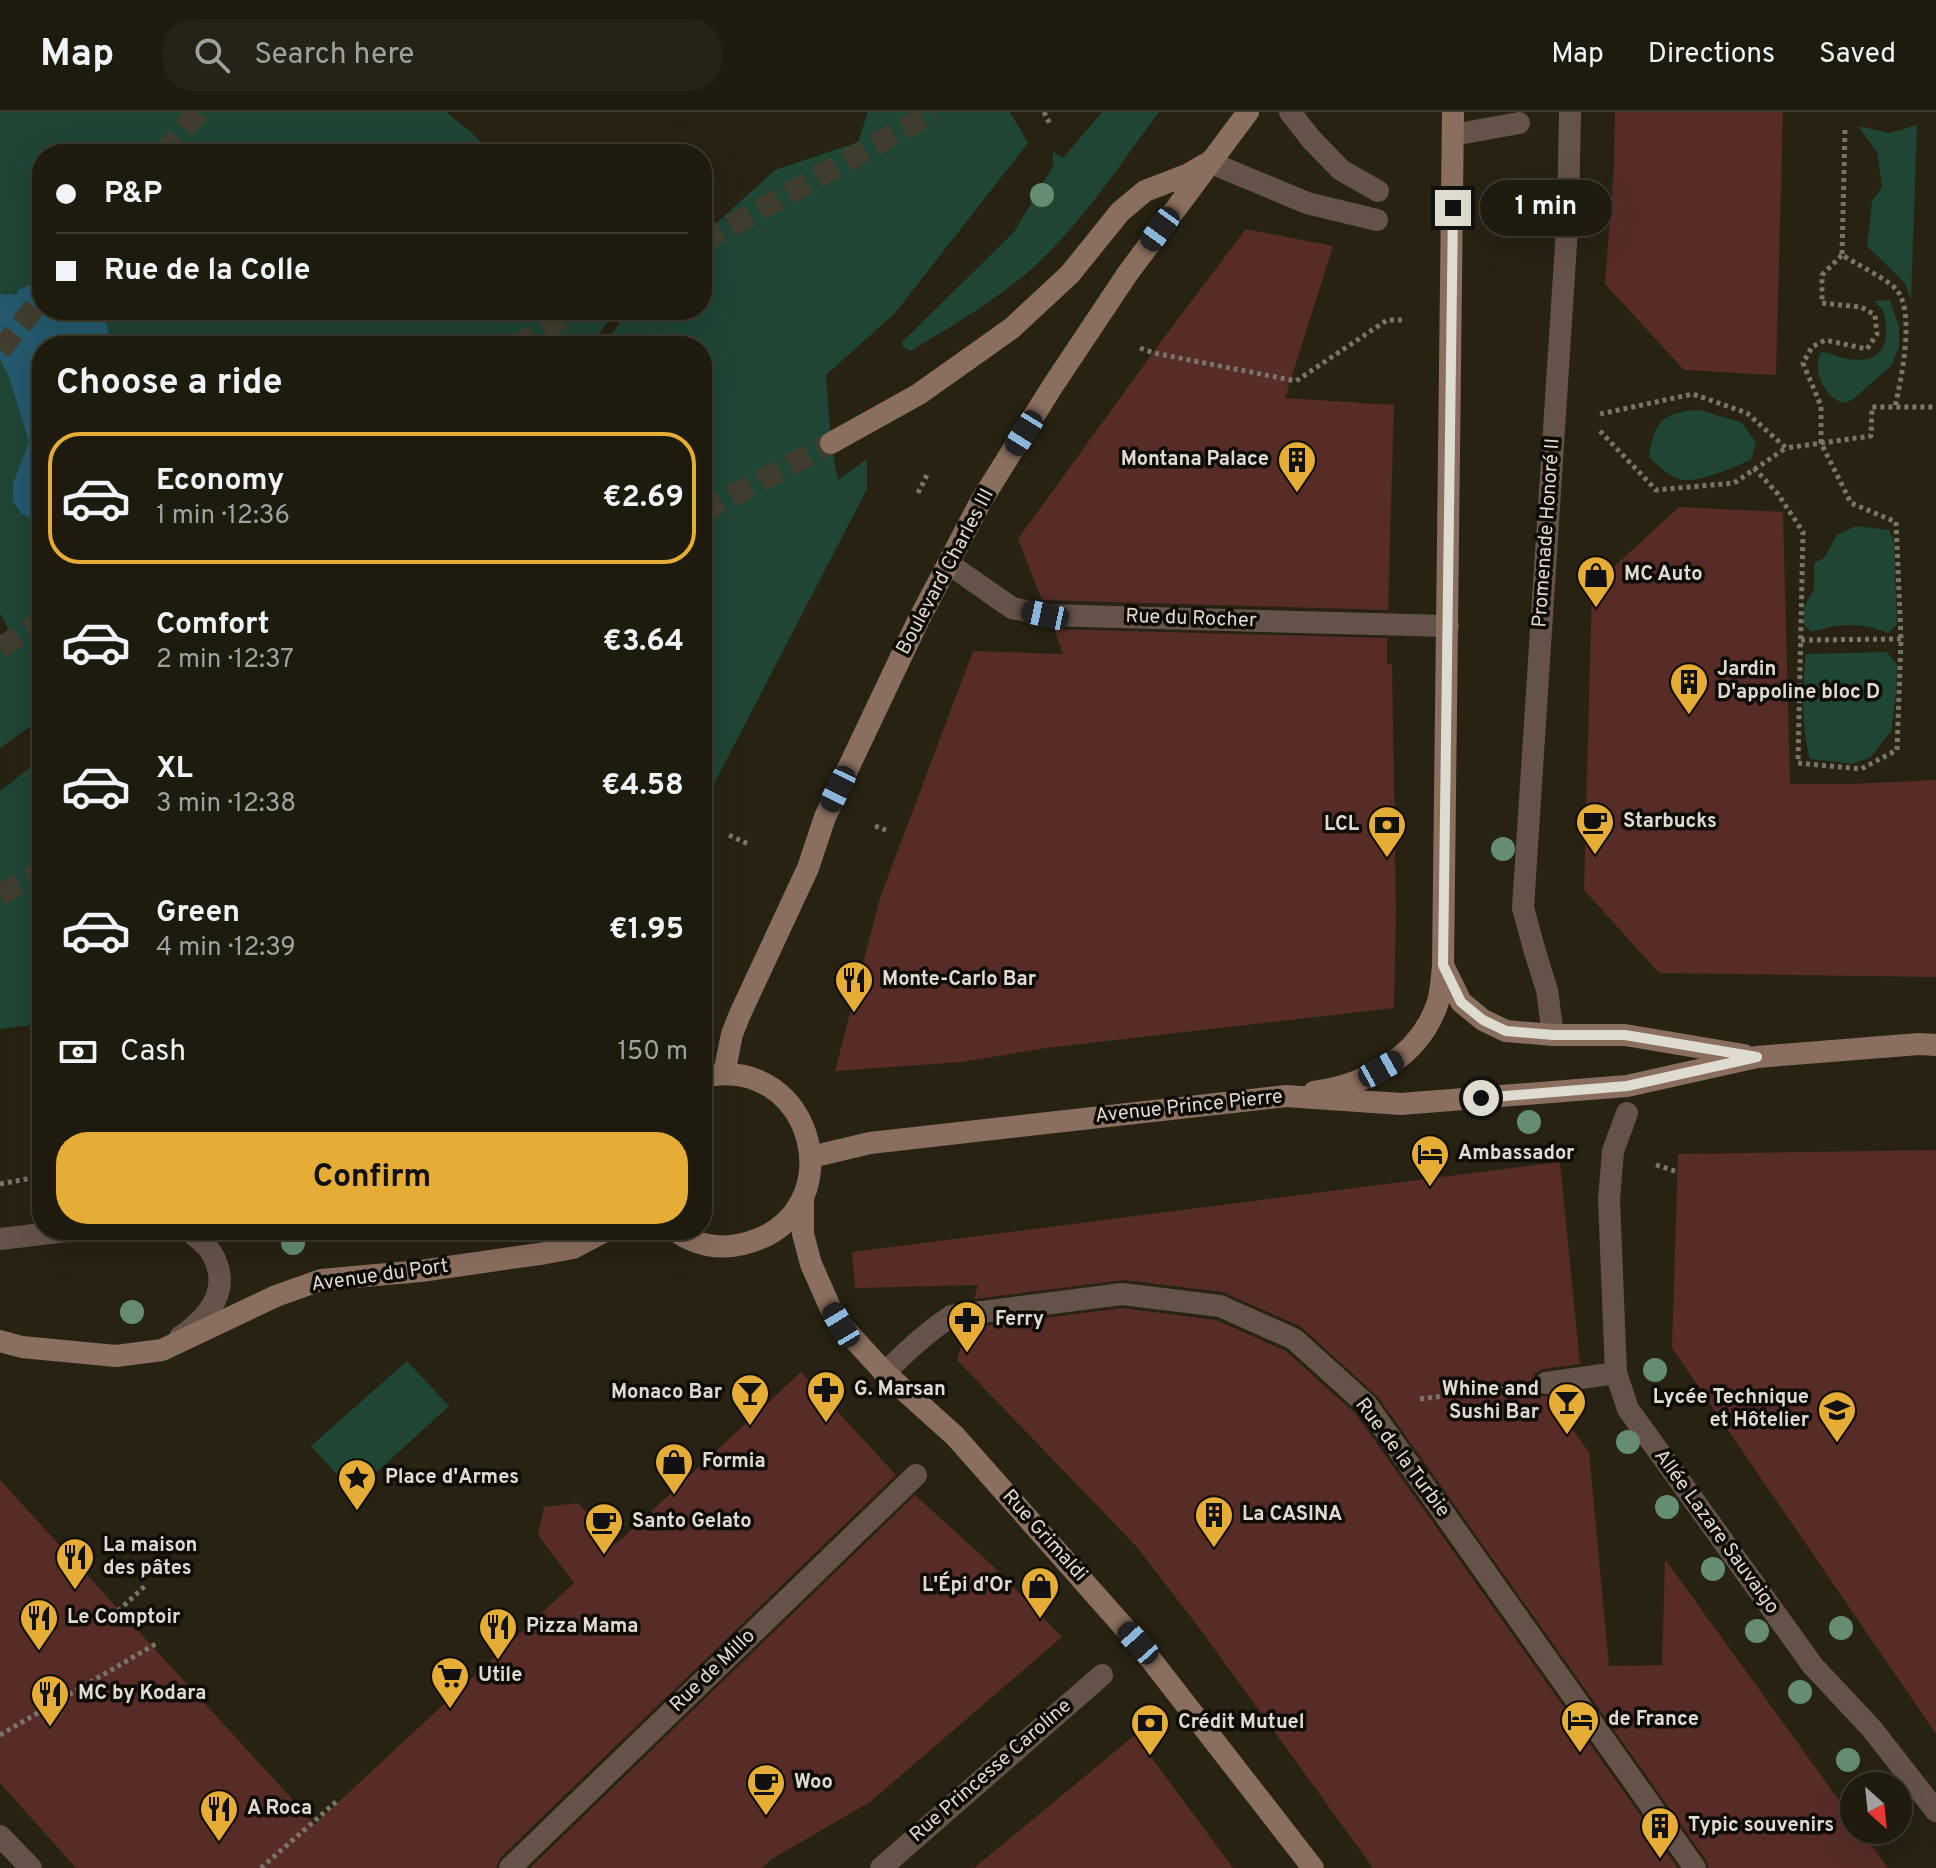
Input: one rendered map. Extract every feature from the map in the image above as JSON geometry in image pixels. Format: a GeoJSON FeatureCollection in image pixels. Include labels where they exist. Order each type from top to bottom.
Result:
{"type":"FeatureCollection","features":[{"type":"Feature","properties":{"kind":"main road","name":"Boulevard Charles III"},"geometry":{"type":"LineString","coordinates":[[713,1075],[808,868],[825,817],[918,621],[981,501],[1128,273],[1248,112]]}},
{"type":"Feature","properties":{"kind":"main road"},"geometry":{"type":"LineString","coordinates":[[1286,1096],[1325,1090],[1364,1079],[1399,1060],[1423,1033],[1438,1002],[1443,965],[1453,112]]}},
{"type":"Feature","properties":{"kind":"main road"},"geometry":{"type":"LineString","coordinates":[[831,443],[919,394],[1012,328],[1070,274],[1120,212],[1145,191],[1189,174],[1209,162]]}},
{"type":"Feature","properties":{"kind":"main road","name":"Avenue Prince Pierre"},"geometry":{"type":"LineString","coordinates":[[1443,965],[1461,1002],[1483,1020],[1506,1031],[1553,1035],[1625,1035],[1757,1057]]}},
{"type":"Feature","properties":{"kind":"main road","name":"Avenue Prince Pierre"},"geometry":{"type":"LineString","coordinates":[[811,1157],[870,1143],[1286,1096],[1401,1104],[1627,1086],[1757,1057],[1936,1045]]}},
{"type":"Feature","properties":{"kind":"main road"},"geometry":{"type":"LineString","coordinates":[[692,1240],[731,1247],[766,1237],[781,1227],[803,1199],[808,1185],[811,1157],[806,1130],[788,1101],[759,1080],[713,1075]]}},
{"type":"Feature","properties":{"kind":"main road","name":"Rue Grimaldi"},"geometry":{"type":"LineString","coordinates":[[803,1199],[803,1234],[811,1264],[841,1325],[885,1373],[955,1436],[1138,1643],[1313,1868]]}},
{"type":"Feature","properties":{"kind":"main road","name":"Avenue du Port"},"geometry":{"type":"LineString","coordinates":[[0,1341],[22,1347],[116,1356],[162,1350],[276,1296],[321,1280],[421,1271],[546,1253],[573,1248],[588,1240]]}},
{"type":"Feature","properties":{"kind":"street"},"geometry":{"type":"LineString","coordinates":[[1290,112],[1341,170],[1378,191]]}},
{"type":"Feature","properties":{"kind":"street","name":"Promenade Honoré II"},"geometry":{"type":"LineString","coordinates":[[1553,1035],[1547,990],[1523,908],[1568,213],[1570,112]]}},
{"type":"Feature","properties":{"kind":"street"},"geometry":{"type":"LineString","coordinates":[[1453,135],[1519,123]]}},
{"type":"Feature","properties":{"kind":"street"},"geometry":{"type":"LineString","coordinates":[[1209,162],[1307,203],[1377,220]]}},
{"type":"Feature","properties":{"kind":"street","name":"Rue du Rocher"},"geometry":{"type":"LineString","coordinates":[[949,564],[1012,608],[1045,615],[1448,626]]}},
{"type":"Feature","properties":{"kind":"street","name":"Allée Lazare Sauvaigo"},"geometry":{"type":"LineString","coordinates":[[1627,1113],[1613,1151],[1609,1199],[1616,1373],[1628,1409],[1803,1653],[1872,1729],[1936,1811]]}},
{"type":"Feature","properties":{"kind":"street"},"geometry":{"type":"LineString","coordinates":[[0,1239],[32,1235]]}},
{"type":"Feature","properties":{"kind":"street","name":"Avenue du Port"},"geometry":{"type":"LineString","coordinates":[[162,1350],[195,1327],[212,1309],[220,1273],[210,1250],[199,1240]]}},
{"type":"Feature","properties":{"kind":"street","name":"Rue de la Turbie"},"geometry":{"type":"LineString","coordinates":[[885,1373],[927,1332],[951,1316],[1122,1294],[1220,1306],[1294,1339],[1367,1405],[1695,1868]]}},
{"type":"Feature","properties":{"kind":"street"},"geometry":{"type":"LineString","coordinates":[[1546,1383],[1616,1373]]}},
{"type":"Feature","properties":{"kind":"street","name":"Rue de Millo"},"geometry":{"type":"LineString","coordinates":[[510,1868],[916,1475]]}},
{"type":"Feature","properties":{"kind":"street","name":"Rue Princesse Caroline"},"geometry":{"type":"LineString","coordinates":[[881,1868],[1102,1675]]}},
{"type":"Feature","properties":{"kind":"street"},"geometry":{"type":"LineString","coordinates":[[0,1836],[31,1868]]}},
{"type":"Feature","properties":{"kind":"path"},"geometry":{"type":"LineString","coordinates":[[1044,112],[1051,126]]}},
{"type":"Feature","properties":{"kind":"path"},"geometry":{"type":"LineString","coordinates":[[1754,468],[1778,494],[1803,532],[1798,763],[1861,769],[1897,750],[1901,639],[1896,522],[1851,503],[1821,443],[1821,406],[1803,363],[1812,347],[1825,340],[1867,349],[1877,334],[1875,315],[1861,307],[1822,303],[1822,275],[1842,255],[1845,130]]}},
{"type":"Feature","properties":{"kind":"path"},"geometry":{"type":"LineString","coordinates":[[1842,255],[1895,288],[1905,307],[1904,365],[1895,407]]}},
{"type":"Feature","properties":{"kind":"path"},"geometry":{"type":"LineString","coordinates":[[1140,348],[1296,381],[1387,320],[1405,320]]}},
{"type":"Feature","properties":{"kind":"path"},"geometry":{"type":"LineString","coordinates":[[1555,416],[1587,417],[1693,394],[1747,413],[1786,448]]}},
{"type":"Feature","properties":{"kind":"path"},"geometry":{"type":"LineString","coordinates":[[1587,417],[1656,490],[1734,483],[1786,448],[1871,436],[1872,407],[1936,407]]}},
{"type":"Feature","properties":{"kind":"path"},"geometry":{"type":"LineString","coordinates":[[918,493],[928,473]]}},
{"type":"Feature","properties":{"kind":"path"},"geometry":{"type":"LineString","coordinates":[[1801,640],[1901,639]]}},
{"type":"Feature","properties":{"kind":"path"},"geometry":{"type":"LineString","coordinates":[[875,826],[886,830]]}},
{"type":"Feature","properties":{"kind":"path"},"geometry":{"type":"LineString","coordinates":[[729,835],[750,845]]}},
{"type":"Feature","properties":{"kind":"path"},"geometry":{"type":"LineString","coordinates":[[0,1184],[32,1178]]}},
{"type":"Feature","properties":{"kind":"path"},"geometry":{"type":"LineString","coordinates":[[1367,1405],[1546,1383]]}},
{"type":"Feature","properties":{"kind":"path"},"geometry":{"type":"LineString","coordinates":[[118,1611],[145,1586]]}},
{"type":"Feature","properties":{"kind":"path"},"geometry":{"type":"LineString","coordinates":[[0,1735],[159,1642]]}},
{"type":"Feature","properties":{"kind":"path"},"geometry":{"type":"LineString","coordinates":[[261,1868],[336,1802]]}},
{"type":"Feature","properties":{"kind":"green space"},"geometry":{"type":"Polygon","coordinates":[[[0,112],[446,112],[482,144],[32,144],[32,320],[609,320],[597,336],[32,336],[32,725],[0,748],[0,646],[8,629],[0,613],[0,112]]]}},
{"type":"Feature","properties":{"kind":"green space"},"geometry":{"type":"Polygon","coordinates":[[[868,112],[1010,112],[1028,143],[895,313],[826,375],[831,443],[838,480],[867,459],[867,489],[712,788],[712,336],[610,336],[622,320],[712,320],[712,227],[775,170],[858,142],[868,112]]]}},
{"type":"Feature","properties":{"kind":"green space"},"geometry":{"type":"Polygon","coordinates":[[[1102,112],[1159,112],[1081,217],[1046,256],[985,305],[910,351],[903,347],[902,342],[1014,232],[1053,166],[1053,152],[1063,158],[1102,112]]]}},
{"type":"Feature","properties":{"kind":"green space"},"geometry":{"type":"Polygon","coordinates":[[[1917,125],[1911,300],[1905,283],[1867,246],[1872,201],[1882,187],[1877,152],[1858,126],[1890,133],[1917,125]]]}},
{"type":"Feature","properties":{"kind":"green space"},"geometry":{"type":"Polygon","coordinates":[[[1890,300],[1899,327],[1899,347],[1891,366],[1852,400],[1843,403],[1836,400],[1825,389],[1819,374],[1821,352],[1855,360],[1875,355],[1884,345],[1886,331],[1883,311],[1874,301],[1890,300]]]}},
{"type":"Feature","properties":{"kind":"green space"},"geometry":{"type":"Polygon","coordinates":[[[1699,410],[1741,422],[1756,442],[1751,460],[1712,475],[1682,480],[1672,476],[1649,457],[1654,435],[1662,421],[1677,413],[1699,410]]]}},
{"type":"Feature","properties":{"kind":"green space"},"geometry":{"type":"Polygon","coordinates":[[[1856,526],[1889,530],[1894,542],[1897,625],[1888,633],[1850,625],[1811,632],[1804,625],[1804,607],[1814,589],[1814,563],[1824,558],[1837,535],[1856,526]]]}},
{"type":"Feature","properties":{"kind":"green space"},"geometry":{"type":"Polygon","coordinates":[[[1887,652],[1897,665],[1891,731],[1871,757],[1853,764],[1810,759],[1803,707],[1806,654],[1887,652]]]}},
{"type":"Feature","properties":{"kind":"green space"},"geometry":{"type":"Polygon","coordinates":[[[32,766],[32,1025],[0,1029],[0,791],[32,766]]]}},
{"type":"Feature","properties":{"kind":"green space"},"geometry":{"type":"Polygon","coordinates":[[[407,1361],[449,1406],[354,1493],[311,1446],[407,1361]]]}},
{"type":"Feature","properties":{"kind":"water"},"geometry":{"type":"Polygon","coordinates":[[[32,284],[32,320],[106,320],[110,336],[32,336],[32,518],[22,514],[13,501],[13,484],[29,442],[9,377],[0,359],[0,294],[17,295],[18,290],[32,284]]]}},
{"type":"Feature","properties":{"kind":"building"},"geometry":{"type":"Polygon","coordinates":[[[1615,112],[1783,112],[1776,375],[1684,370],[1605,284],[1615,112]]]}},
{"type":"Feature","properties":{"kind":"building"},"geometry":{"type":"Polygon","coordinates":[[[1246,229],[1333,246],[1285,398],[1394,405],[1388,610],[1042,600],[1018,539],[1246,229]]]}},
{"type":"Feature","properties":{"kind":"building","name":"Jardin D'appoline bloc D"},"geometry":{"type":"Polygon","coordinates":[[[1679,507],[1783,512],[1790,784],[1936,780],[1936,977],[1659,973],[1584,890],[1592,587],[1679,507]]]}},
{"type":"Feature","properties":{"kind":"building"},"geometry":{"type":"Polygon","coordinates":[[[1054,629],[1387,638],[1387,664],[1392,664],[1396,910],[1394,1008],[1046,1048],[962,1062],[835,1071],[880,898],[973,651],[1063,654],[1054,629]]]}},
{"type":"Feature","properties":{"kind":"building","name":"Lycée Technique et Hôtelier"},"geometry":{"type":"Polygon","coordinates":[[[1936,1150],[1936,1734],[1672,1348],[1678,1154],[1936,1150]]]}},
{"type":"Feature","properties":{"kind":"building"},"geometry":{"type":"Polygon","coordinates":[[[1560,1162],[1580,1364],[1543,1369],[1533,1374],[1532,1384],[1536,1392],[1549,1397],[1589,1452],[1609,1666],[1662,1665],[1665,1559],[1840,1802],[1840,1844],[1871,1844],[1888,1868],[1709,1868],[1378,1397],[1300,1326],[1222,1292],[1124,1280],[974,1299],[978,1285],[855,1288],[852,1252],[1560,1162]]]}},
{"type":"Feature","properties":{"kind":"building"},"geometry":{"type":"Polygon","coordinates":[[[1122,1308],[1216,1320],[1286,1351],[1356,1414],[1678,1868],[1373,1868],[1136,1546],[957,1360],[966,1328],[1122,1308]]]}},
{"type":"Feature","properties":{"kind":"building"},"geometry":{"type":"Polygon","coordinates":[[[801,1372],[896,1475],[500,1858],[496,1868],[76,1868],[0,1783],[0,1480],[315,1824],[574,1583],[538,1535],[544,1507],[578,1503],[616,1544],[801,1372]]]}},
{"type":"Feature","properties":{"kind":"building"},"geometry":{"type":"Polygon","coordinates":[[[915,1495],[993,1566],[1062,1637],[870,1802],[770,1860],[762,1868],[530,1868],[915,1495]]]}},
{"type":"Feature","properties":{"kind":"building"},"geometry":{"type":"Polygon","coordinates":[[[1135,1735],[1233,1868],[974,1868],[1135,1735]]]}},
{"type":"Feature","properties":{"kind":"tunnel"},"geometry":{"type":"LineString","coordinates":[[171,144],[198,112]]}},
{"type":"Feature","properties":{"kind":"tunnel"},"geometry":{"type":"LineString","coordinates":[[712,236],[934,112]]}},
{"type":"Feature","properties":{"kind":"tunnel"},"geometry":{"type":"LineString","coordinates":[[0,350],[32,311]]}},
{"type":"Feature","properties":{"kind":"tunnel"},"geometry":{"type":"LineString","coordinates":[[533,336],[561,320]]}},
{"type":"Feature","properties":{"kind":"tunnel"},"geometry":{"type":"LineString","coordinates":[[712,507],[831,443]]}},
{"type":"Feature","properties":{"kind":"tunnel"},"geometry":{"type":"LineString","coordinates":[[0,648],[32,628]]}},
{"type":"Feature","properties":{"kind":"tunnel"},"geometry":{"type":"LineString","coordinates":[[0,895],[32,877]]}},
{"type":"Feature","properties":{"kind":"place","name":"Montana Palace"},"geometry":{"type":"Point","coordinates":[1297,494]}},
{"type":"Feature","properties":{"kind":"place","name":"MC Auto"},"geometry":{"type":"Point","coordinates":[1596,609]}},
{"type":"Feature","properties":{"kind":"place","name":"Jardin D'appoline bloc D"},"geometry":{"type":"Point","coordinates":[1689,716]}},
{"type":"Feature","properties":{"kind":"place","name":"Starbucks"},"geometry":{"type":"Point","coordinates":[1595,856]}},
{"type":"Feature","properties":{"kind":"place","name":"LCL"},"geometry":{"type":"Point","coordinates":[1387,859]}},
{"type":"Feature","properties":{"kind":"place","name":"Monte-Carlo Bar"},"geometry":{"type":"Point","coordinates":[854,1014]}},
{"type":"Feature","properties":{"kind":"place","name":"Ambassador"},"geometry":{"type":"Point","coordinates":[1430,1188]}},
{"type":"Feature","properties":{"kind":"place","name":"Ferry"},"geometry":{"type":"Point","coordinates":[967,1354]}},
{"type":"Feature","properties":{"kind":"place","name":"G. Marsan"},"geometry":{"type":"Point","coordinates":[826,1424]}},
{"type":"Feature","properties":{"kind":"place","name":"Monaco Bar"},"geometry":{"type":"Point","coordinates":[750,1427]}},
{"type":"Feature","properties":{"kind":"place","name":"Whine and Sushi Bar"},"geometry":{"type":"Point","coordinates":[1567,1436]}},
{"type":"Feature","properties":{"kind":"place","name":"Lycée Technique et Hôtelier"},"geometry":{"type":"Point","coordinates":[1837,1444]}},
{"type":"Feature","properties":{"kind":"place","name":"Formia"},"geometry":{"type":"Point","coordinates":[674,1496]}},
{"type":"Feature","properties":{"kind":"place","name":"Place d'Armes"},"geometry":{"type":"Point","coordinates":[357,1512]}},
{"type":"Feature","properties":{"kind":"place","name":"La CASINA"},"geometry":{"type":"Point","coordinates":[1214,1549]}},
{"type":"Feature","properties":{"kind":"place","name":"Santo Gelato"},"geometry":{"type":"Point","coordinates":[604,1556]}},
{"type":"Feature","properties":{"kind":"place","name":"La maison des pâtes"},"geometry":{"type":"Point","coordinates":[75,1591]}},
{"type":"Feature","properties":{"kind":"place","name":"L'Épi d'Or"},"geometry":{"type":"Point","coordinates":[1040,1620]}},
{"type":"Feature","properties":{"kind":"place","name":"Le Comptoir"},"geometry":{"type":"Point","coordinates":[39,1652]}},
{"type":"Feature","properties":{"kind":"place","name":"Pizza Mama"},"geometry":{"type":"Point","coordinates":[498,1661]}},
{"type":"Feature","properties":{"kind":"place","name":"Utile"},"geometry":{"type":"Point","coordinates":[450,1710]}},
{"type":"Feature","properties":{"kind":"place","name":"MC by Kodara"},"geometry":{"type":"Point","coordinates":[50,1728]}},
{"type":"Feature","properties":{"kind":"place","name":"de France"},"geometry":{"type":"Point","coordinates":[1580,1754]}},
{"type":"Feature","properties":{"kind":"place","name":"Crédit Mutuel"},"geometry":{"type":"Point","coordinates":[1150,1757]}},
{"type":"Feature","properties":{"kind":"place","name":"Woo"},"geometry":{"type":"Point","coordinates":[766,1817]}},
{"type":"Feature","properties":{"kind":"place","name":"A Roca"},"geometry":{"type":"Point","coordinates":[219,1843]}},
{"type":"Feature","properties":{"kind":"place","name":"Typic souvenirs"},"geometry":{"type":"Point","coordinates":[1660,1860]}},
{"type":"Feature","properties":{"kind":"route"},"geometry":{"type":"LineString","coordinates":[[1453,208],[1443,965],[1461,1002],[1483,1020],[1506,1031],[1553,1035],[1625,1035],[1757,1057],[1627,1086],[1481,1098]]}}]}
